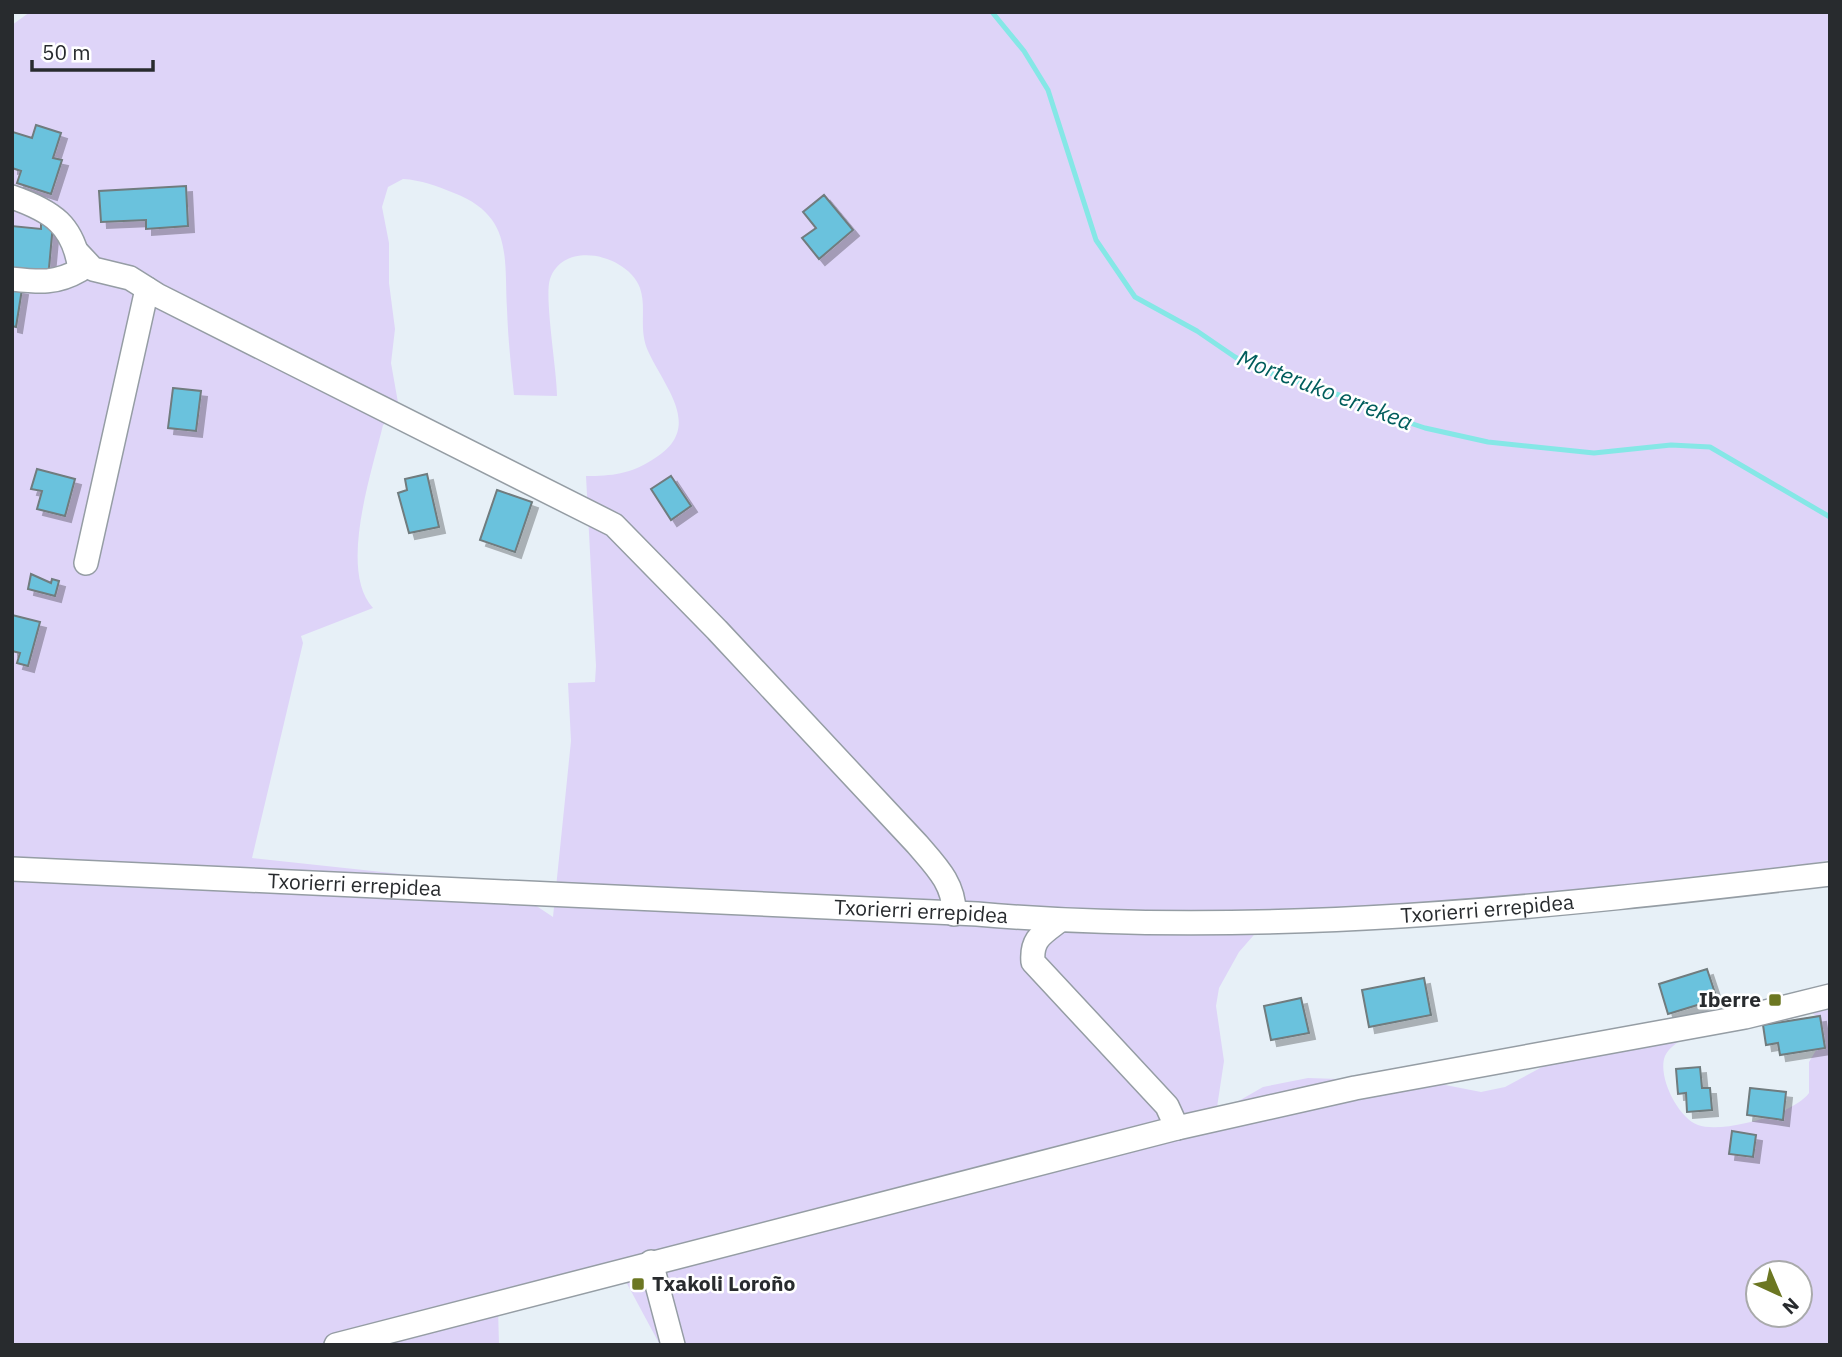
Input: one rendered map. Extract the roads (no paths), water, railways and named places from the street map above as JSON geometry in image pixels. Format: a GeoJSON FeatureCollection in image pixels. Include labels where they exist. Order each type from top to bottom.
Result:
{"type":"FeatureCollection","features":[{"type":"Feature","properties":{"kind":"street"},"geometry":{"type":"LineString","coordinates":[[12,197],[48,211],[93,269],[130,278],[614,525],[717,630],[917,844],[944,875],[954,898],[954,914]]}},
{"type":"Feature","properties":{"kind":"street"},"geometry":{"type":"LineString","coordinates":[[12,279],[46,283],[64,279],[80,270],[78,253]]}},
{"type":"Feature","properties":{"kind":"street"},"geometry":{"type":"LineString","coordinates":[[86,563],[148,289]]}},
{"type":"Feature","properties":{"kind":"street","name":"Txorierri errepidea"},"geometry":{"type":"LineString","coordinates":[[12,869],[1059,921],[1208,922],[1473,913],[1830,874]]}},
{"type":"Feature","properties":{"kind":"street"},"geometry":{"type":"LineString","coordinates":[[1059,921],[1038,936],[1031,947],[1033,962],[1167,1106],[1177,1128]]}},
{"type":"Feature","properties":{"kind":"street"},"geometry":{"type":"LineString","coordinates":[[336,1345],[1177,1128],[1355,1088],[1745,1017],[1830,996]]}},
{"type":"Feature","properties":{"kind":"street"},"geometry":{"type":"LineString","coordinates":[[651,1262],[673,1345]]}},
{"type":"Feature","properties":{"kind":"waterway","name":"Morteruko errekea"},"geometry":{"type":"LineString","coordinates":[[992,12],[1024,51],[1048,90],[1096,240],[1135,297],[1197,331],[1257,369],[1377,407],[1395,418],[1425,428],[1488,442],[1594,453],[1671,445],[1710,447],[1830,517]]}},
{"type":"Feature","properties":{"kind":"place","name":"Iberre"},"geometry":{"type":"Point","coordinates":[1775,1000]}},
{"type":"Feature","properties":{"kind":"place","name":"Txakoli Loroño"},"geometry":{"type":"Point","coordinates":[638,1284]}}]}
